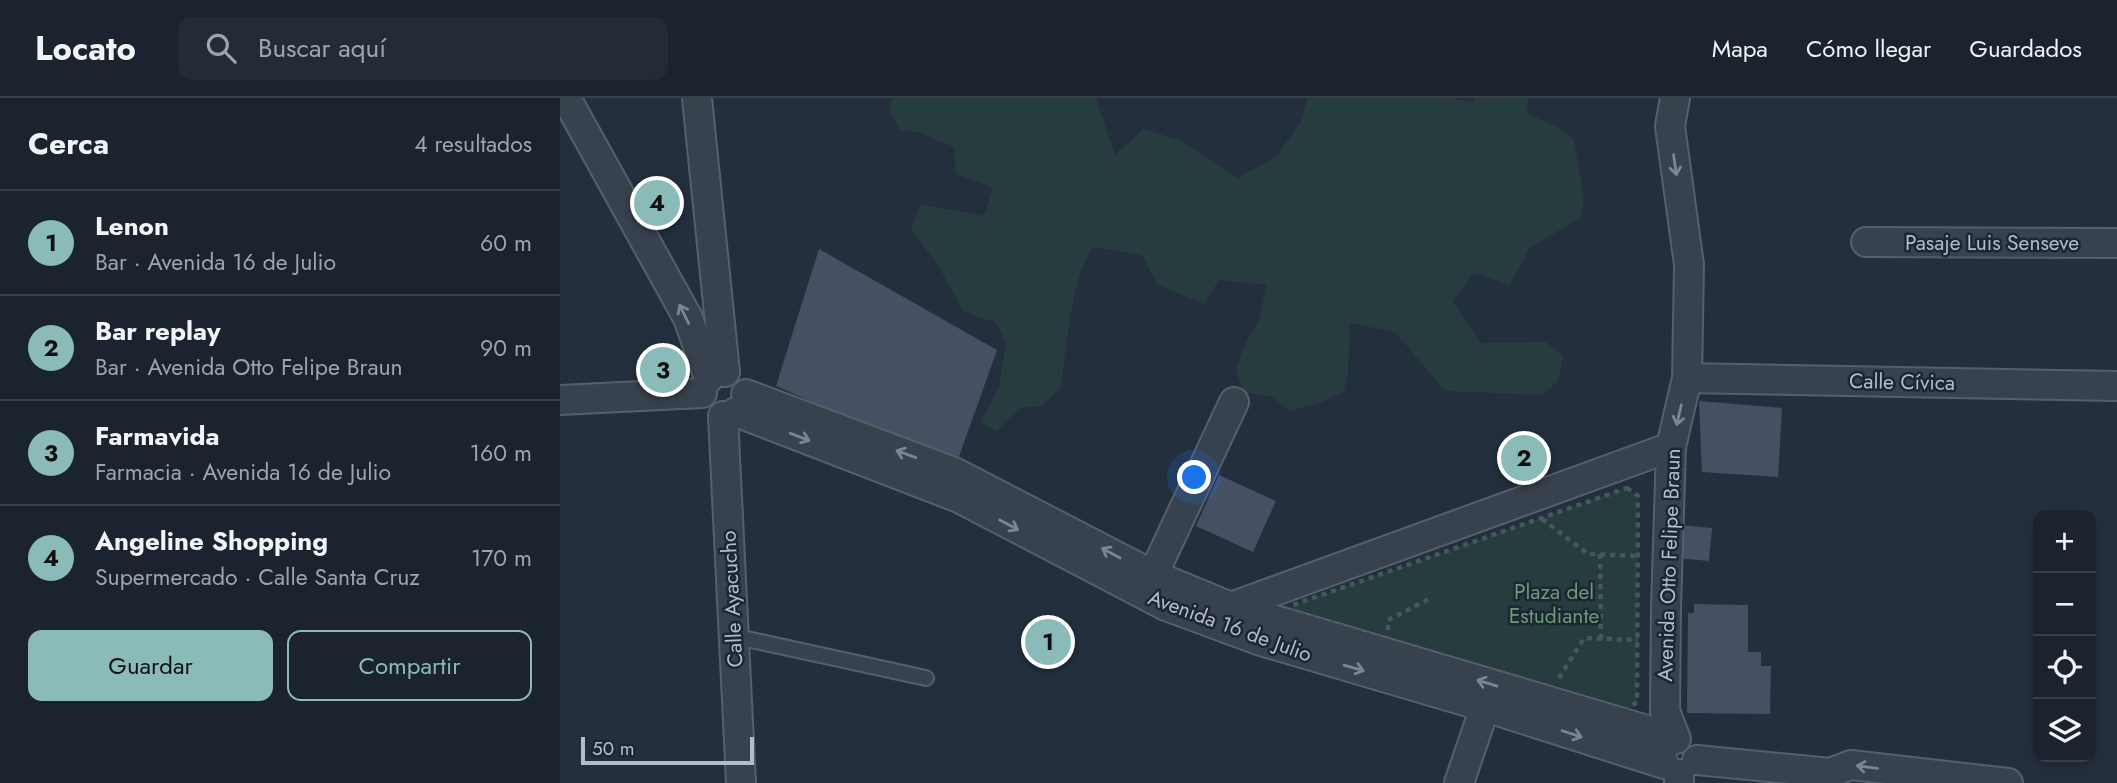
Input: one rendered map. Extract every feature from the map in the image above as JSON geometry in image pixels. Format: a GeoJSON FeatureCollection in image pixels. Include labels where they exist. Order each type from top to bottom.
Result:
{"type":"FeatureCollection","features":[{"type":"Feature","properties":{"kind":"street"},"geometry":{"type":"LineString","coordinates":[[566,98],[688,318],[712,381]]}},
{"type":"Feature","properties":{"kind":"street"},"geometry":{"type":"LineString","coordinates":[[560,400],[712,381],[731,374],[741,381],[735,407],[716,415],[705,406],[712,381],[697,98]]}},
{"type":"Feature","properties":{"kind":"street","name":"Avenida Otto Felipe Braun"},"geometry":{"type":"LineString","coordinates":[[1675,98],[1670,126],[1689,265],[1687,378],[1671,447],[1665,608],[1665,711],[1677,760]]}},
{"type":"Feature","properties":{"kind":"street","name":"Pasaje Luis Senseve"},"geometry":{"type":"LineString","coordinates":[[1867,242],[2117,243]]}},
{"type":"Feature","properties":{"kind":"street","name":"Calle Cívica"},"geometry":{"type":"LineString","coordinates":[[1687,378],[2117,386]]}},
{"type":"Feature","properties":{"kind":"street"},"geometry":{"type":"LineString","coordinates":[[1153,575],[1234,402]]}},
{"type":"Feature","properties":{"kind":"street","name":"Avenida 16 de Julio"},"geometry":{"type":"LineString","coordinates":[[735,407],[954,472],[1153,575],[1261,641],[1677,760],[1836,778],[1851,765],[2008,783]]}},
{"type":"Feature","properties":{"kind":"street","name":"Avenida 16 de Julio"},"geometry":{"type":"LineString","coordinates":[[735,407],[959,498],[1166,606],[1222,615],[1647,730],[1677,760]]}},
{"type":"Feature","properties":{"kind":"street","name":"Calle Ayacucho"},"geometry":{"type":"LineString","coordinates":[[735,407],[733,636],[741,783]]}},
{"type":"Feature","properties":{"kind":"street"},"geometry":{"type":"LineString","coordinates":[[1222,615],[1671,447]]}},
{"type":"Feature","properties":{"kind":"street"},"geometry":{"type":"LineString","coordinates":[[1459,783],[1486,707]]}},
{"type":"Feature","properties":{"kind":"lane"},"geometry":{"type":"LineString","coordinates":[[733,636],[926,678]]}},
{"type":"Feature","properties":{"kind":"path"},"geometry":{"type":"LineString","coordinates":[[1626,488],[1638,496],[1637,702],[1622,713],[1294,613],[1291,607],[1541,518],[1626,488]]}},
{"type":"Feature","properties":{"kind":"path"},"geometry":{"type":"LineString","coordinates":[[1541,518],[1588,554],[1637,556]]}},
{"type":"Feature","properties":{"kind":"path"},"geometry":{"type":"LineString","coordinates":[[1600,554],[1601,639]]}},
{"type":"Feature","properties":{"kind":"path"},"geometry":{"type":"LineString","coordinates":[[1387,641],[1388,620],[1431,598]]}},
{"type":"Feature","properties":{"kind":"path"},"geometry":{"type":"LineString","coordinates":[[1552,691],[1584,638],[1637,640]]}},
{"type":"Feature","properties":{"kind":"green space"},"geometry":{"type":"Polygon","coordinates":[[[892,98],[1096,98],[1115,155],[1144,129],[1182,141],[1238,178],[1277,156],[1301,121],[1308,98],[1452,98],[1472,103],[1475,98],[1529,98],[1526,113],[1559,128],[1574,139],[1584,198],[1581,217],[1530,248],[1510,285],[1473,273],[1453,301],[1481,343],[1546,342],[1563,356],[1558,381],[1542,395],[1445,391],[1395,332],[1350,323],[1348,372],[1344,391],[1322,402],[1289,411],[1272,397],[1245,393],[1236,371],[1244,346],[1258,322],[1267,285],[1219,280],[1204,304],[1158,285],[1142,255],[1092,247],[1084,263],[1074,298],[1060,389],[1041,406],[1020,408],[996,431],[981,422],[999,387],[1006,343],[996,323],[963,311],[938,265],[911,230],[920,204],[984,216],[993,187],[956,174],[954,147],[918,132],[900,130],[890,112],[892,98]]]}},
{"type":"Feature","properties":{"kind":"green space","name":"Plaza del Estudiante"},"geometry":{"type":"Polygon","coordinates":[[[1626,488],[1638,496],[1637,702],[1622,713],[1292,611],[1293,605],[1626,488]]]}},
{"type":"Feature","properties":{"kind":"building"},"geometry":{"type":"Polygon","coordinates":[[[819,249],[997,350],[956,465],[776,386],[819,249]]]}},
{"type":"Feature","properties":{"kind":"building"},"geometry":{"type":"Polygon","coordinates":[[[1699,401],[1782,408],[1778,477],[1702,472],[1699,401]]]}},
{"type":"Feature","properties":{"kind":"building"},"geometry":{"type":"Polygon","coordinates":[[[1219,475],[1276,501],[1253,552],[1196,526],[1219,475]]]}},
{"type":"Feature","properties":{"kind":"building"},"geometry":{"type":"Polygon","coordinates":[[[1680,525],[1712,528],[1709,561],[1677,558],[1680,525]]]}},
{"type":"Feature","properties":{"kind":"building"},"geometry":{"type":"Polygon","coordinates":[[[1694,604],[1748,605],[1748,652],[1761,652],[1761,666],[1771,666],[1770,714],[1687,713],[1688,613],[1694,613],[1694,604]]]}},
{"type":"Feature","properties":{"kind":"place","name":"Angeline Shopping"},"geometry":{"type":"Point","coordinates":[657,203]}},
{"type":"Feature","properties":{"kind":"place","name":"Farmavida"},"geometry":{"type":"Point","coordinates":[663,370]}},
{"type":"Feature","properties":{"kind":"place","name":"Bar replay"},"geometry":{"type":"Point","coordinates":[1524,458]}},
{"type":"Feature","properties":{"kind":"place","name":"Lenon"},"geometry":{"type":"Point","coordinates":[1048,642]}}]}
